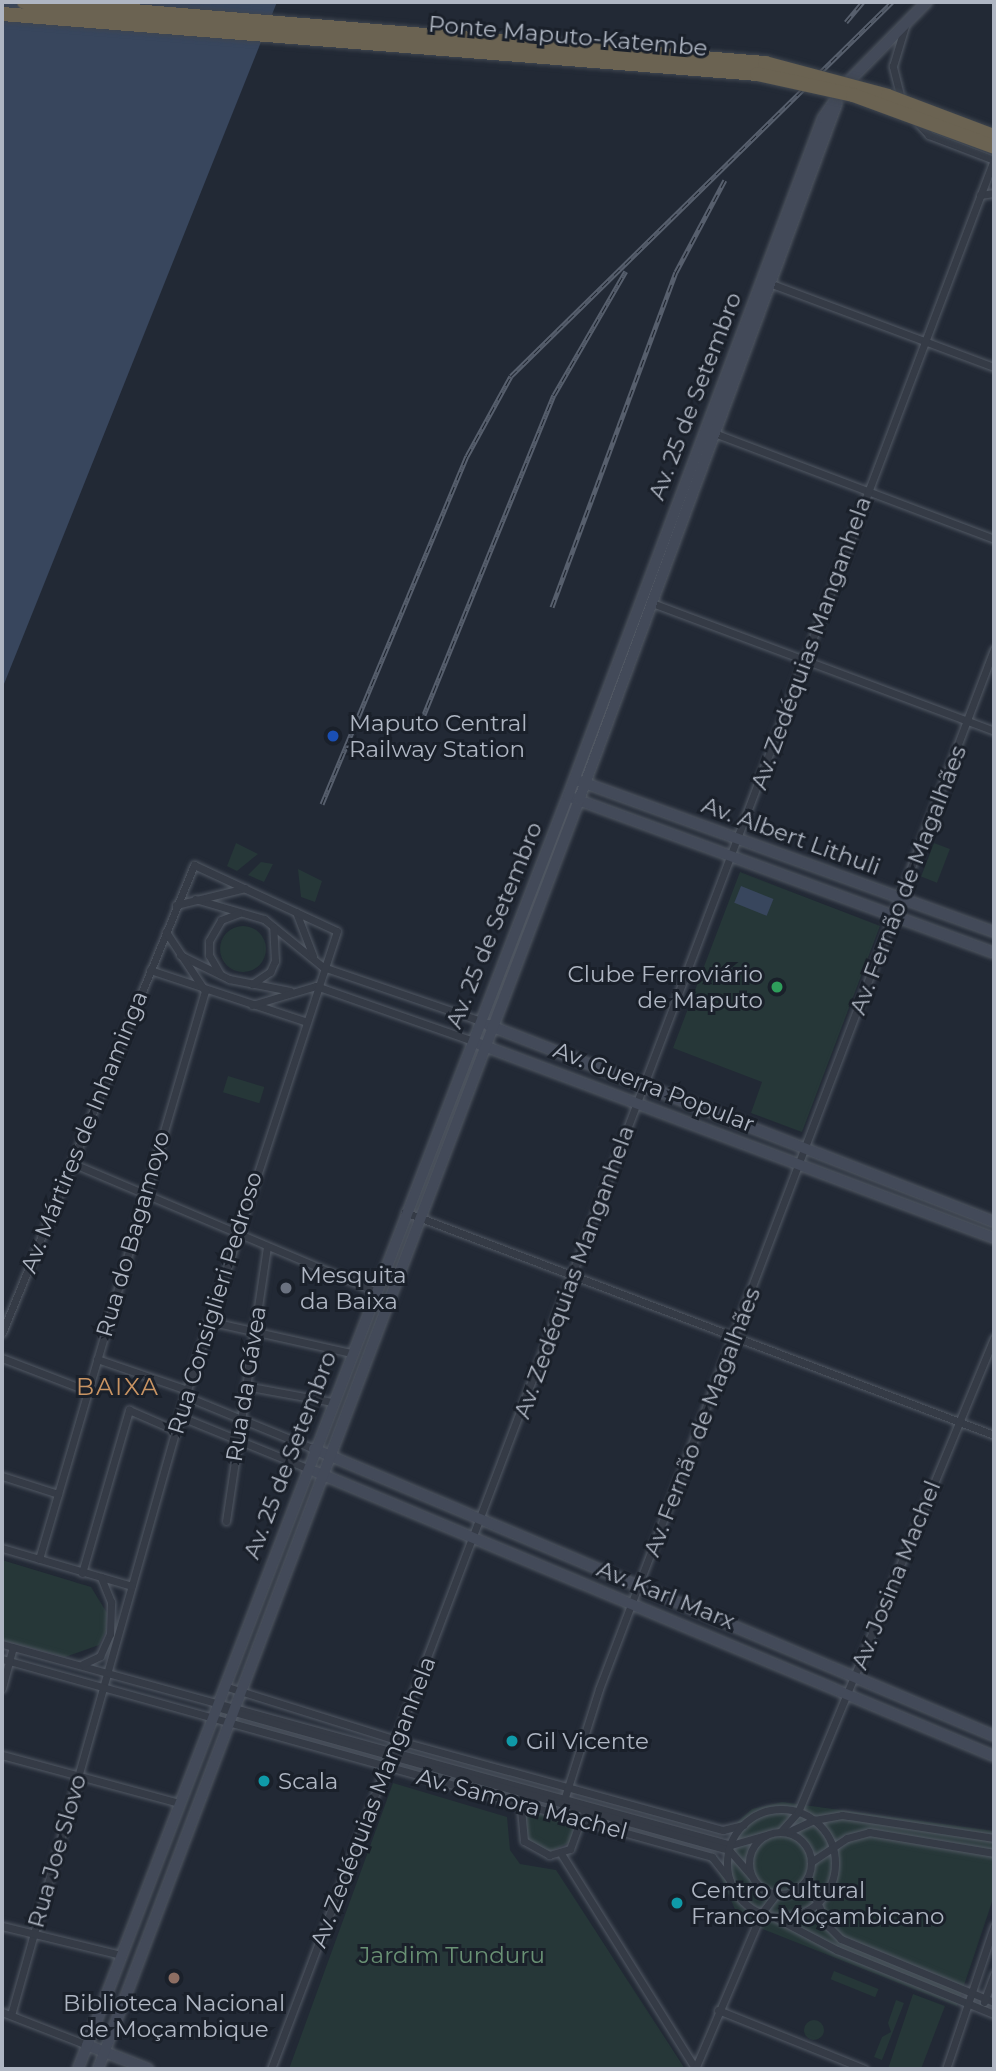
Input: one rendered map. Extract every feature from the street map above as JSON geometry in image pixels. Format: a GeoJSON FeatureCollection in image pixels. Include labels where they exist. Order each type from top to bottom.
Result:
{"type":"FeatureCollection","features":[{"type":"Feature","properties":{"kind":"highway","name":"Ponte Maputo-Katembe"},"geometry":{"type":"LineString","coordinates":[[24,2],[765,63],[888,96],[994,136]]}},
{"type":"Feature","properties":{"kind":"highway","name":"Ponte Maputo-Katembe"},"geometry":{"type":"LineString","coordinates":[[2,14],[757,74],[853,95],[994,147]]}},
{"type":"Feature","properties":{"kind":"main road"},"geometry":{"type":"LineString","coordinates":[[906,22],[927,2]]}},
{"type":"Feature","properties":{"kind":"main road","name":"Av. 25 de Setembro"},"geometry":{"type":"LineString","coordinates":[[78,2069],[470,1040],[568,796],[838,96],[906,22]]}},
{"type":"Feature","properties":{"kind":"main road","name":"Av. 25 de Setembro"},"geometry":{"type":"LineString","coordinates":[[98,2069],[328,1454],[579,800],[767,282]]}},
{"type":"Feature","properties":{"kind":"main road","name":"Av. Albert Lithuli"},"geometry":{"type":"LineString","coordinates":[[573,779],[994,932]]}},
{"type":"Feature","properties":{"kind":"main road","name":"Av. Albert Lithuli"},"geometry":{"type":"LineString","coordinates":[[568,796],[994,953]]}},
{"type":"Feature","properties":{"kind":"main road","name":"Av. Guerra Popular"},"geometry":{"type":"LineString","coordinates":[[478,1020],[642,1088],[994,1222]]}},
{"type":"Feature","properties":{"kind":"main road","name":"Av. Guerra Popular"},"geometry":{"type":"LineString","coordinates":[[470,1040],[994,1238]]}},
{"type":"Feature","properties":{"kind":"main road","name":"Av. Karl Marx"},"geometry":{"type":"LineString","coordinates":[[314,1448],[480,1521],[994,1736]]}},
{"type":"Feature","properties":{"kind":"main road","name":"Av. Karl Marx"},"geometry":{"type":"LineString","coordinates":[[307,1468],[848,1692],[994,1756]]}},
{"type":"Feature","properties":{"kind":"main road"},"geometry":{"type":"LineString","coordinates":[[87,2045],[148,2069]]}},
{"type":"Feature","properties":{"kind":"street"},"geometry":{"type":"LineString","coordinates":[[906,22],[895,54],[897,84],[908,112],[929,135],[994,160]]}},
{"type":"Feature","properties":{"kind":"street","name":"Av. Zedéquias Manganhela"},"geometry":{"type":"LineString","coordinates":[[271,2069],[388,1767],[642,1088],[732,857],[923,342],[994,160]]}},
{"type":"Feature","properties":{"kind":"street"},"geometry":{"type":"LineString","coordinates":[[980,195],[994,193]]}},
{"type":"Feature","properties":{"kind":"street"},"geometry":{"type":"LineString","coordinates":[[767,282],[994,368]]}},
{"type":"Feature","properties":{"kind":"street"},"geometry":{"type":"LineString","coordinates":[[714,433],[994,539]]}},
{"type":"Feature","properties":{"kind":"street"},"geometry":{"type":"LineString","coordinates":[[652,603],[994,731]]}},
{"type":"Feature","properties":{"kind":"street","name":"Av. Fernão de Magalhães"},"geometry":{"type":"LineString","coordinates":[[565,1797],[632,1604],[994,649]]}},
{"type":"Feature","properties":{"kind":"street","name":"Av. Mártires de Inhaminga"},"geometry":{"type":"LineString","coordinates":[[2,1333],[75,1164],[194,865],[246,888]]}},
{"type":"Feature","properties":{"kind":"street"},"geometry":{"type":"LineString","coordinates":[[176,905],[246,888],[296,911]]}},
{"type":"Feature","properties":{"kind":"street","name":"Av. Guerra Popular"},"geometry":{"type":"LineString","coordinates":[[195,899],[243,912],[273,926],[323,967],[478,1020]]}},
{"type":"Feature","properties":{"kind":"street","name":"Av. Guerra Popular"},"geometry":{"type":"LineString","coordinates":[[296,911],[313,957]]}},
{"type":"Feature","properties":{"kind":"street","name":"Rua Consiglieri Pedroso"},"geometry":{"type":"LineString","coordinates":[[107,1672],[208,1321],[304,1021],[337,931],[296,911]]}},
{"type":"Feature","properties":{"kind":"street"},"geometry":{"type":"LineString","coordinates":[[221,976],[209,955],[209,942],[221,920],[243,912]]}},
{"type":"Feature","properties":{"kind":"street"},"geometry":{"type":"LineString","coordinates":[[251,985],[270,972],[275,961],[273,926]]}},
{"type":"Feature","properties":{"kind":"street"},"geometry":{"type":"LineString","coordinates":[[166,932],[205,991]]}},
{"type":"Feature","properties":{"kind":"street"},"geometry":{"type":"LineString","coordinates":[[179,955],[221,976],[251,985],[297,992]]}},
{"type":"Feature","properties":{"kind":"street"},"geometry":{"type":"LineString","coordinates":[[150,970],[205,991],[304,1021]]}},
{"type":"Feature","properties":{"kind":"street"},"geometry":{"type":"LineString","coordinates":[[252,1005],[316,986]]}},
{"type":"Feature","properties":{"kind":"street","name":"Av. Guerra Popular"},"geometry":{"type":"LineString","coordinates":[[316,986],[470,1040]]}},
{"type":"Feature","properties":{"kind":"street","name":"Rua do Bagamoyo"},"geometry":{"type":"LineString","coordinates":[[39,1559],[205,991]]}},
{"type":"Feature","properties":{"kind":"street"},"geometry":{"type":"LineString","coordinates":[[75,1164],[267,1248],[374,1291]]}},
{"type":"Feature","properties":{"kind":"street"},"geometry":{"type":"LineString","coordinates":[[405,1212],[994,1436]]}},
{"type":"Feature","properties":{"kind":"street","name":"Rua da Gávea"},"geometry":{"type":"LineString","coordinates":[[226,1521],[267,1248]]}},
{"type":"Feature","properties":{"kind":"street"},"geometry":{"type":"LineString","coordinates":[[208,1321],[351,1353]]}},
{"type":"Feature","properties":{"kind":"street","name":"Av. Josina Machel"},"geometry":{"type":"LineString","coordinates":[[785,1832],[798,1812],[994,1338]]}},
{"type":"Feature","properties":{"kind":"street"},"geometry":{"type":"LineString","coordinates":[[2,1358],[88,1391]]}},
{"type":"Feature","properties":{"kind":"street"},"geometry":{"type":"LineString","coordinates":[[97,1359],[186,1393],[314,1448]]}},
{"type":"Feature","properties":{"kind":"street"},"geometry":{"type":"LineString","coordinates":[[245,1386],[332,1402]]}},
{"type":"Feature","properties":{"kind":"street"},"geometry":{"type":"LineString","coordinates":[[82,1573],[129,1410],[175,1430]]}},
{"type":"Feature","properties":{"kind":"street"},"geometry":{"type":"LineString","coordinates":[[179,1416],[307,1468]]}},
{"type":"Feature","properties":{"kind":"street"},"geometry":{"type":"LineString","coordinates":[[2,1476],[58,1493]]}},
{"type":"Feature","properties":{"kind":"street"},"geometry":{"type":"LineString","coordinates":[[2,1548],[132,1586]]}},
{"type":"Feature","properties":{"kind":"street"},"geometry":{"type":"LineString","coordinates":[[79,1665],[100,1656],[110,1634],[111,1602],[101,1577]]}},
{"type":"Feature","properties":{"kind":"street","name":"Av. Samora Machel"},"geometry":{"type":"LineString","coordinates":[[2,1644],[107,1672],[388,1767],[712,1857],[742,1900],[761,1914]]}},
{"type":"Feature","properties":{"kind":"street"},"geometry":{"type":"LineString","coordinates":[[2,1688],[5,1660],[13,1647]]}},
{"type":"Feature","properties":{"kind":"street","name":"Av. Samora Machel"},"geometry":{"type":"LineString","coordinates":[[5,1660],[103,1688],[215,1709]]}},
{"type":"Feature","properties":{"kind":"street","name":"Rua Joe Slovo"},"geometry":{"type":"LineString","coordinates":[[11,2015],[107,1672]]}},
{"type":"Feature","properties":{"kind":"street","name":"Av. Samora Machel"},"geometry":{"type":"LineString","coordinates":[[224,1686],[396,1740],[723,1830],[743,1825]]}},
{"type":"Feature","properties":{"kind":"street"},"geometry":{"type":"LineString","coordinates":[[215,1709],[232,1714]]}},
{"type":"Feature","properties":{"kind":"street","name":"Av. Samora Machel"},"geometry":{"type":"LineString","coordinates":[[232,1714],[519,1787],[730,1848]]}},
{"type":"Feature","properties":{"kind":"street"},"geometry":{"type":"LineString","coordinates":[[2,1755],[179,1803]]}},
{"type":"Feature","properties":{"kind":"street"},"geometry":{"type":"LineString","coordinates":[[519,1787],[565,1797],[582,1805],[582,1821],[577,1841],[562,1855],[540,1852],[524,1841],[519,1787]]}},
{"type":"Feature","properties":{"kind":"street"},"geometry":{"type":"LineString","coordinates":[[729,1879],[730,1848],[743,1825],[763,1812],[798,1812],[814,1821],[832,1846],[833,1877],[818,1903],[805,1912],[776,1917]]}},
{"type":"Feature","properties":{"kind":"street"},"geometry":{"type":"LineString","coordinates":[[730,1848],[814,1821],[853,1816],[994,1838]]}},
{"type":"Feature","properties":{"kind":"street"},"geometry":{"type":"LineString","coordinates":[[785,1832],[805,1843],[811,1862],[807,1880],[835,1935],[994,2002]]}},
{"type":"Feature","properties":{"kind":"street"},"geometry":{"type":"LineString","coordinates":[[811,1862],[832,1846],[859,1834],[878,1832],[994,1853]]}},
{"type":"Feature","properties":{"kind":"street"},"geometry":{"type":"LineString","coordinates":[[751,1875],[752,1848],[765,1835]]}},
{"type":"Feature","properties":{"kind":"street"},"geometry":{"type":"LineString","coordinates":[[730,1848],[765,1891],[776,1894],[793,1891],[807,1880]]}},
{"type":"Feature","properties":{"kind":"street"},"geometry":{"type":"LineString","coordinates":[[562,1855],[617,1950],[695,2069]]}},
{"type":"Feature","properties":{"kind":"street"},"geometry":{"type":"LineString","coordinates":[[695,2069],[761,1914],[776,1894]]}},
{"type":"Feature","properties":{"kind":"street"},"geometry":{"type":"LineString","coordinates":[[761,1914],[776,1917],[826,1945],[994,2014]]}},
{"type":"Feature","properties":{"kind":"street"},"geometry":{"type":"LineString","coordinates":[[2,1926],[121,1955]]}},
{"type":"Feature","properties":{"kind":"street"},"geometry":{"type":"LineString","coordinates":[[946,2069],[964,2028],[969,1992],[994,1926]]}},
{"type":"Feature","properties":{"kind":"street"},"geometry":{"type":"LineString","coordinates":[[826,1945],[835,1935]]}},
{"type":"Feature","properties":{"kind":"street"},"geometry":{"type":"LineString","coordinates":[[982,2009],[994,1974]]}},
{"type":"Feature","properties":{"kind":"street"},"geometry":{"type":"LineString","coordinates":[[719,2010],[865,2069]]}},
{"type":"Feature","properties":{"kind":"street"},"geometry":{"type":"LineString","coordinates":[[2,2012],[87,2045]]}},
{"type":"Feature","properties":{"kind":"green space"},"geometry":{"type":"Polygon","coordinates":[[[236,843],[258,854],[237,871],[227,866],[236,843]]]}},
{"type":"Feature","properties":{"kind":"green space"},"geometry":{"type":"Polygon","coordinates":[[[934,843],[950,849],[937,883],[921,877],[934,843]]]}},
{"type":"Feature","properties":{"kind":"green space"},"geometry":{"type":"Polygon","coordinates":[[[261,862],[273,864],[264,882],[248,875],[261,862]]]}},
{"type":"Feature","properties":{"kind":"green space"},"geometry":{"type":"Polygon","coordinates":[[[298,869],[322,881],[315,902],[301,897],[298,869]]]}},
{"type":"Feature","properties":{"kind":"green space","name":"Clube Ferroviário de Maputo"},"geometry":{"type":"Polygon","coordinates":[[[740,872],[880,926],[802,1132],[751,1113],[762,1082],[673,1048],[740,872]]]}},
{"type":"Feature","properties":{"kind":"green space"},"geometry":{"type":"Polygon","coordinates":[[[243,926],[259,933],[266,949],[259,965],[243,972],[227,965],[220,949],[227,933],[243,926]]]}},
{"type":"Feature","properties":{"kind":"green space"},"geometry":{"type":"Polygon","coordinates":[[[228,1076],[264,1087],[259,1103],[223,1092],[228,1076]]]}},
{"type":"Feature","properties":{"kind":"green space"},"geometry":{"type":"Polygon","coordinates":[[[2,1560],[91,1587],[107,1613],[106,1631],[99,1645],[65,1657],[2,1640],[2,1560]]]}},
{"type":"Feature","properties":{"kind":"green space","name":"Jardim Tunduru"},"geometry":{"type":"Polygon","coordinates":[[[393,1783],[507,1817],[510,1850],[520,1864],[556,1870],[685,2069],[289,2069],[393,1783]]]}},
{"type":"Feature","properties":{"kind":"green space"},"geometry":{"type":"Polygon","coordinates":[[[782,1802],[994,1831],[994,1896],[957,2006],[760,1928],[737,1914],[719,1873],[734,1825],[752,1809],[782,1802]]]}},
{"type":"Feature","properties":{"kind":"green space"},"geometry":{"type":"Polygon","coordinates":[[[523,1809],[574,1824],[571,1842],[549,1852],[527,1844],[523,1809]]]}},
{"type":"Feature","properties":{"kind":"green space"},"geometry":{"type":"Polygon","coordinates":[[[834,1971],[879,1989],[875,1997],[831,1979],[834,1971]]]}},
{"type":"Feature","properties":{"kind":"green space"},"geometry":{"type":"Polygon","coordinates":[[[913,1994],[945,2006],[921,2069],[888,2069],[913,1994]]]}},
{"type":"Feature","properties":{"kind":"green space"},"geometry":{"type":"Polygon","coordinates":[[[896,2000],[904,2003],[882,2060],[874,2057],[882,2037],[891,2032],[888,2023],[896,2000]]]}},
{"type":"Feature","properties":{"kind":"green space"},"geometry":{"type":"Polygon","coordinates":[[[814,2020],[821,2023],[824,2030],[821,2037],[814,2040],[807,2037],[804,2030],[807,2023],[814,2020]]]}},
{"type":"Feature","properties":{"kind":"water"},"geometry":{"type":"Polygon","coordinates":[[[2,2],[277,2],[2,689],[2,2]]]}},
{"type":"Feature","properties":{"kind":"water"},"geometry":{"type":"Polygon","coordinates":[[[741,886],[773,899],[767,916],[734,903],[741,886]]]}},
{"type":"Feature","properties":{"kind":"railway"},"geometry":{"type":"LineString","coordinates":[[846,22],[863,2]]}},
{"type":"Feature","properties":{"kind":"railway"},"geometry":{"type":"LineString","coordinates":[[322,804],[467,456],[511,376],[892,2]]}},
{"type":"Feature","properties":{"kind":"railway"},"geometry":{"type":"LineString","coordinates":[[552,607],[676,272],[725,180]]}},
{"type":"Feature","properties":{"kind":"railway"},"geometry":{"type":"LineString","coordinates":[[421,722],[554,395],[626,271]]}},
{"type":"Feature","properties":{"kind":"place","name":"Maputo Central Railway Station"},"geometry":{"type":"Point","coordinates":[333,736]}},
{"type":"Feature","properties":{"kind":"place","name":"Clube Ferroviário de Maputo"},"geometry":{"type":"Point","coordinates":[777,987]}},
{"type":"Feature","properties":{"kind":"place","name":"Mesquita da Baixa"},"geometry":{"type":"Point","coordinates":[286,1288]}},
{"type":"Feature","properties":{"kind":"place","name":"Gil Vicente"},"geometry":{"type":"Point","coordinates":[512,1741]}},
{"type":"Feature","properties":{"kind":"place","name":"Scala"},"geometry":{"type":"Point","coordinates":[264,1781]}},
{"type":"Feature","properties":{"kind":"place","name":"Centro Cultural Franco-Moçambicano"},"geometry":{"type":"Point","coordinates":[677,1903]}},
{"type":"Feature","properties":{"kind":"place","name":"Biblioteca Nacional de Moçambique"},"geometry":{"type":"Point","coordinates":[174,1978]}},
{"type":"Feature","properties":{"kind":"district","name":"BAIXA"},"geometry":{"type":"Point","coordinates":[118,1387]}}]}
